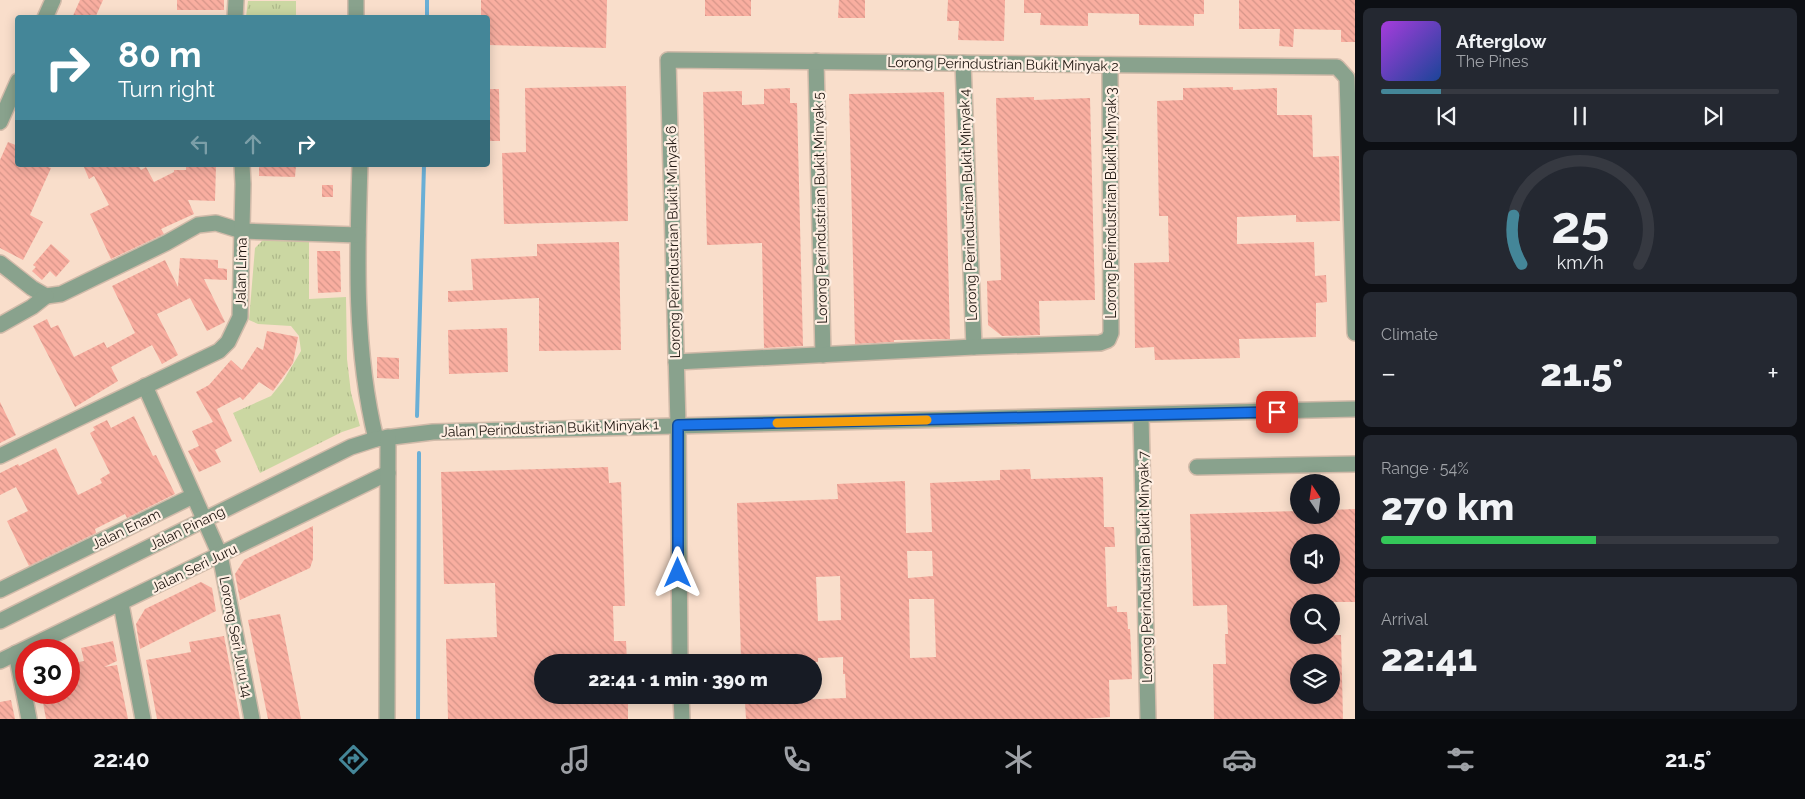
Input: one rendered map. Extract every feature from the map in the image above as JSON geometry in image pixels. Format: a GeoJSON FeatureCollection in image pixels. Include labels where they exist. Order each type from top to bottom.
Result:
{"type":"FeatureCollection","features":[{"type":"Feature","properties":{"kind":"street"},"geometry":{"type":"LineString","coordinates":[[46,15],[53,0]]}},
{"type":"Feature","properties":{"kind":"street"},"geometry":{"type":"LineString","coordinates":[[235,15],[236,0]]}},
{"type":"Feature","properties":{"kind":"street"},"geometry":{"type":"LineString","coordinates":[[356,0],[356,15]]}},
{"type":"Feature","properties":{"kind":"street","name":"Lorong Perindustrian Bukit Minyak 2"},"geometry":{"type":"LineString","coordinates":[[668,60],[1337,67],[1347,78],[1352,149]]}},
{"type":"Feature","properties":{"kind":"street","name":"Lorong Perindustrian Bukit Minyak 6"},"geometry":{"type":"LineString","coordinates":[[668,60],[678,425],[680,654]]}},
{"type":"Feature","properties":{"kind":"street","name":"Lorong Perindustrian Bukit Minyak 5"},"geometry":{"type":"LineString","coordinates":[[816,61],[823,355]]}},
{"type":"Feature","properties":{"kind":"street","name":"Lorong Perindustrian Bukit Minyak 4"},"geometry":{"type":"LineString","coordinates":[[963,63],[974,347]]}},
{"type":"Feature","properties":{"kind":"street","name":"Lorong Perindustrian Bukit Minyak 3"},"geometry":{"type":"LineString","coordinates":[[974,347],[1100,343],[1108,340],[1111,333],[1110,65]]}},
{"type":"Feature","properties":{"kind":"street"},"geometry":{"type":"LineString","coordinates":[[0,122],[15,89]]}},
{"type":"Feature","properties":{"kind":"street"},"geometry":{"type":"LineString","coordinates":[[1352,149],[1355,332]]}},
{"type":"Feature","properties":{"kind":"street","name":"Jalan Lima"},"geometry":{"type":"LineString","coordinates":[[0,456],[219,351],[228,342],[240,317],[242,167]]}},
{"type":"Feature","properties":{"kind":"street"},"geometry":{"type":"LineString","coordinates":[[360,167],[358,235],[362,361],[369,410],[382,438],[388,473],[387,719]]}},
{"type":"Feature","properties":{"kind":"street"},"geometry":{"type":"LineString","coordinates":[[0,325],[32,307],[46,296],[61,294],[166,243],[198,225],[216,223],[242,231],[358,235]]}},
{"type":"Feature","properties":{"kind":"street"},"geometry":{"type":"LineString","coordinates":[[0,263],[32,288],[46,296]]}},
{"type":"Feature","properties":{"kind":"street"},"geometry":{"type":"LineString","coordinates":[[676,362],[974,347]]}},
{"type":"Feature","properties":{"kind":"street"},"geometry":{"type":"LineString","coordinates":[[145,386],[220,555]]}},
{"type":"Feature","properties":{"kind":"street","name":"Jalan Perindustrian Bukit Minyak 1"},"geometry":{"type":"LineString","coordinates":[[382,438],[433,432],[1355,410]]}},
{"type":"Feature","properties":{"kind":"street","name":"Lorong Perindustrian Bukit Minyak 7"},"geometry":{"type":"LineString","coordinates":[[1141,416],[1148,719]]}},
{"type":"Feature","properties":{"kind":"street","name":"Jalan Pinang"},"geometry":{"type":"LineString","coordinates":[[0,622],[351,446],[382,438]]}},
{"type":"Feature","properties":{"kind":"street"},"geometry":{"type":"LineString","coordinates":[[1197,467],[1355,464]]}},
{"type":"Feature","properties":{"kind":"street","name":"Jalan Seri Juru"},"geometry":{"type":"LineString","coordinates":[[48,639],[388,473]]}},
{"type":"Feature","properties":{"kind":"street","name":"Jalan Enam"},"geometry":{"type":"LineString","coordinates":[[0,590],[194,496]]}},
{"type":"Feature","properties":{"kind":"street","name":"Lorong Seri Juru 14"},"geometry":{"type":"LineString","coordinates":[[220,555],[252,719]]}},
{"type":"Feature","properties":{"kind":"street"},"geometry":{"type":"LineString","coordinates":[[121,604],[143,719]]}},
{"type":"Feature","properties":{"kind":"street","name":"Jalan Seri Juru"},"geometry":{"type":"LineString","coordinates":[[0,661],[15,654]]}},
{"type":"Feature","properties":{"kind":"street"},"geometry":{"type":"LineString","coordinates":[[27,704],[30,719]]}},
{"type":"Feature","properties":{"kind":"street"},"geometry":{"type":"LineString","coordinates":[[681,704],[682,719]]}},
{"type":"Feature","properties":{"kind":"green space"},"geometry":{"type":"Polygon","coordinates":[[[248,1],[296,1],[296,15],[246,15],[248,1]]]}},
{"type":"Feature","properties":{"kind":"green space"},"geometry":{"type":"Polygon","coordinates":[[[265,238],[309,239],[309,299],[346,297],[347,359],[351,393],[360,426],[342,432],[260,473],[233,413],[271,396],[283,381],[301,351],[299,336],[291,326],[258,324],[249,320],[255,248],[265,238]]]}},
{"type":"Feature","properties":{"kind":"building"},"geometry":{"type":"Polygon","coordinates":[[[80,0],[103,0],[96,15],[73,15],[80,0]]]}},
{"type":"Feature","properties":{"kind":"building"},"geometry":{"type":"Polygon","coordinates":[[[177,0],[224,0],[224,10],[177,10],[177,0]]]}},
{"type":"Feature","properties":{"kind":"building"},"geometry":{"type":"Polygon","coordinates":[[[481,0],[607,0],[606,48],[490,45],[490,15],[481,15],[481,0]]]}},
{"type":"Feature","properties":{"kind":"building"},"geometry":{"type":"Polygon","coordinates":[[[705,0],[751,0],[751,16],[705,16],[705,0]]]}},
{"type":"Feature","properties":{"kind":"building"},"geometry":{"type":"Polygon","coordinates":[[[839,0],[865,0],[865,18],[838,18],[839,0]]]}},
{"type":"Feature","properties":{"kind":"building"},"geometry":{"type":"Polygon","coordinates":[[[948,0],[1005,0],[1004,41],[958,40],[959,21],[947,21],[948,0]]]}},
{"type":"Feature","properties":{"kind":"building"},"geometry":{"type":"Polygon","coordinates":[[[1024,0],[1204,0],[1204,14],[1194,14],[1194,26],[1139,25],[1139,14],[1088,13],[1088,26],[1040,25],[1041,13],[1024,13],[1024,0]]]}},
{"type":"Feature","properties":{"kind":"building"},"geometry":{"type":"Polygon","coordinates":[[[1239,0],[1355,0],[1355,42],[1341,42],[1341,30],[1294,29],[1293,47],[1279,46],[1280,29],[1239,29],[1239,0]]]}},
{"type":"Feature","properties":{"kind":"building"},"geometry":{"type":"Polygon","coordinates":[[[626,86],[628,221],[504,224],[502,153],[526,152],[525,88],[626,86]]]}},
{"type":"Feature","properties":{"kind":"building"},"geometry":{"type":"Polygon","coordinates":[[[1233,87],[1233,90],[1277,88],[1277,115],[1312,115],[1313,157],[1339,156],[1340,221],[1296,222],[1296,215],[1237,217],[1237,244],[1314,242],[1315,276],[1326,275],[1327,302],[1316,303],[1316,337],[1239,339],[1240,358],[1155,360],[1154,347],[1135,348],[1134,263],[1169,262],[1168,216],[1159,216],[1157,101],[1183,100],[1183,88],[1233,87]]]}},
{"type":"Feature","properties":{"kind":"building"},"geometry":{"type":"Polygon","coordinates":[[[790,88],[790,103],[797,103],[803,346],[764,348],[762,243],[707,245],[703,92],[742,91],[742,105],[764,104],[764,89],[790,88]]]}},
{"type":"Feature","properties":{"kind":"building"},"geometry":{"type":"Polygon","coordinates":[[[490,89],[499,89],[500,141],[490,141],[490,89]]]}},
{"type":"Feature","properties":{"kind":"building"},"geometry":{"type":"Polygon","coordinates":[[[944,92],[950,339],[894,340],[894,342],[855,344],[849,94],[944,92]]]}},
{"type":"Feature","properties":{"kind":"building"},"geometry":{"type":"Polygon","coordinates":[[[1034,97],[1034,100],[1090,98],[1095,300],[1039,301],[1040,335],[1002,336],[988,325],[987,281],[1001,280],[996,98],[1034,97]]]}},
{"type":"Feature","properties":{"kind":"building"},"geometry":{"type":"Polygon","coordinates":[[[8,142],[15,145],[15,167],[51,168],[30,215],[43,222],[23,260],[0,248],[0,160],[8,142]]]}},
{"type":"Feature","properties":{"kind":"building"},"geometry":{"type":"Polygon","coordinates":[[[84,167],[139,167],[141,170],[146,167],[154,182],[174,172],[174,170],[186,170],[186,167],[216,167],[215,201],[188,200],[194,214],[161,229],[164,234],[111,259],[90,214],[109,205],[94,176],[89,179],[84,167]]]}},
{"type":"Feature","properties":{"kind":"building"},"geometry":{"type":"Polygon","coordinates":[[[259,167],[296,167],[295,177],[259,176],[259,167]]]}},
{"type":"Feature","properties":{"kind":"building"},"geometry":{"type":"Polygon","coordinates":[[[322,185],[333,185],[333,197],[322,197],[322,185]]]}},
{"type":"Feature","properties":{"kind":"building"},"geometry":{"type":"Polygon","coordinates":[[[619,242],[621,350],[539,351],[539,298],[448,302],[448,291],[473,290],[471,259],[537,256],[537,244],[619,242]]]}},
{"type":"Feature","properties":{"kind":"building"},"geometry":{"type":"Polygon","coordinates":[[[51,244],[70,261],[56,277],[50,271],[42,280],[32,271],[36,267],[33,265],[51,244]]]}},
{"type":"Feature","properties":{"kind":"building"},"geometry":{"type":"Polygon","coordinates":[[[317,251],[340,251],[341,292],[318,293],[317,251]]]}},
{"type":"Feature","properties":{"kind":"building"},"geometry":{"type":"Polygon","coordinates":[[[180,258],[218,260],[218,268],[227,269],[227,280],[204,279],[225,322],[207,331],[190,298],[157,314],[178,355],[162,364],[152,345],[111,367],[118,381],[75,407],[33,326],[47,319],[51,328],[58,325],[74,357],[104,342],[107,348],[135,333],[112,286],[165,260],[178,287],[180,258]]]}},
{"type":"Feature","properties":{"kind":"building"},"geometry":{"type":"Polygon","coordinates":[[[507,328],[508,372],[449,374],[448,330],[507,328]]]}},
{"type":"Feature","properties":{"kind":"building"},"geometry":{"type":"Polygon","coordinates":[[[267,331],[298,337],[293,363],[273,391],[259,382],[243,400],[240,397],[217,409],[232,441],[215,450],[221,462],[199,472],[188,451],[199,446],[192,431],[213,422],[196,392],[209,385],[231,360],[242,370],[257,347],[263,350],[267,331]]]}},
{"type":"Feature","properties":{"kind":"building"},"geometry":{"type":"Polygon","coordinates":[[[377,357],[399,358],[399,379],[377,378],[377,357]]]}},
{"type":"Feature","properties":{"kind":"building"},"geometry":{"type":"Polygon","coordinates":[[[0,402],[16,435],[0,443],[0,402]]]}},
{"type":"Feature","properties":{"kind":"building"},"geometry":{"type":"Polygon","coordinates":[[[134,416],[153,456],[156,455],[175,494],[127,518],[125,514],[95,529],[96,533],[29,566],[7,521],[28,511],[16,487],[0,495],[0,473],[56,448],[78,495],[102,483],[100,479],[110,473],[90,433],[95,430],[93,427],[107,420],[111,428],[134,416]]]}},
{"type":"Feature","properties":{"kind":"building"},"geometry":{"type":"Polygon","coordinates":[[[608,467],[609,483],[621,482],[625,606],[613,606],[614,641],[626,641],[627,654],[534,654],[534,704],[628,704],[628,719],[448,719],[446,639],[497,637],[495,583],[444,584],[441,472],[608,467]]]}},
{"type":"Feature","properties":{"kind":"building"},"geometry":{"type":"Polygon","coordinates":[[[1030,469],[1031,479],[1103,477],[1104,527],[1114,527],[1115,547],[1105,547],[1107,607],[1117,606],[1117,612],[1127,612],[1128,629],[1130,629],[1132,679],[1109,680],[1110,717],[1083,719],[746,719],[745,704],[822,704],[822,699],[846,698],[845,674],[843,674],[843,657],[822,658],[822,654],[741,654],[737,503],[838,499],[837,484],[905,481],[906,533],[932,532],[930,483],[1000,480],[1000,470],[1030,469]],[[907,551],[908,578],[933,576],[932,551],[907,551]],[[840,576],[816,577],[818,621],[841,620],[840,576]],[[909,599],[910,658],[936,657],[934,599],[909,599]]]}},
{"type":"Feature","properties":{"kind":"building"},"geometry":{"type":"Polygon","coordinates":[[[1355,509],[1355,602],[1340,602],[1340,594],[1290,594],[1290,644],[1340,644],[1341,635],[1343,719],[1214,719],[1213,664],[1226,664],[1225,634],[1228,634],[1227,605],[1193,606],[1190,514],[1290,511],[1290,524],[1340,524],[1340,510],[1355,509]]]}},
{"type":"Feature","properties":{"kind":"building"},"geometry":{"type":"Polygon","coordinates":[[[313,526],[313,559],[310,568],[240,600],[235,574],[244,560],[313,526]]]}},
{"type":"Feature","properties":{"kind":"building"},"geometry":{"type":"Polygon","coordinates":[[[201,582],[212,588],[216,611],[140,649],[136,624],[145,609],[201,582]]]}},
{"type":"Feature","properties":{"kind":"building"},"geometry":{"type":"Polygon","coordinates":[[[280,614],[301,719],[268,719],[248,620],[280,614]]]}},
{"type":"Feature","properties":{"kind":"building"},"geometry":{"type":"Polygon","coordinates":[[[224,636],[240,719],[157,719],[146,660],[191,652],[189,642],[224,636]]]}},
{"type":"Feature","properties":{"kind":"building"},"geometry":{"type":"Polygon","coordinates":[[[113,641],[117,661],[104,667],[117,665],[128,719],[46,719],[43,704],[80,704],[80,662],[84,661],[81,648],[113,641]]]}},
{"type":"Feature","properties":{"kind":"building"},"geometry":{"type":"Polygon","coordinates":[[[11,700],[15,719],[0,719],[0,702],[11,700]]]}},
{"type":"Feature","properties":{"kind":"waterway"},"geometry":{"type":"LineString","coordinates":[[427,0],[427,15]]}},
{"type":"Feature","properties":{"kind":"waterway"},"geometry":{"type":"LineString","coordinates":[[417,416],[424,167]]}},
{"type":"Feature","properties":{"kind":"waterway"},"geometry":{"type":"LineString","coordinates":[[418,719],[419,453]]}},
{"type":"Feature","properties":{"kind":"slow traffic"},"geometry":{"type":"LineString","coordinates":[[777,423],[927,420]]}},
{"type":"Feature","properties":{"kind":"route"},"geometry":{"type":"LineString","coordinates":[[678,573],[678,425],[1277,412]]}}]}
